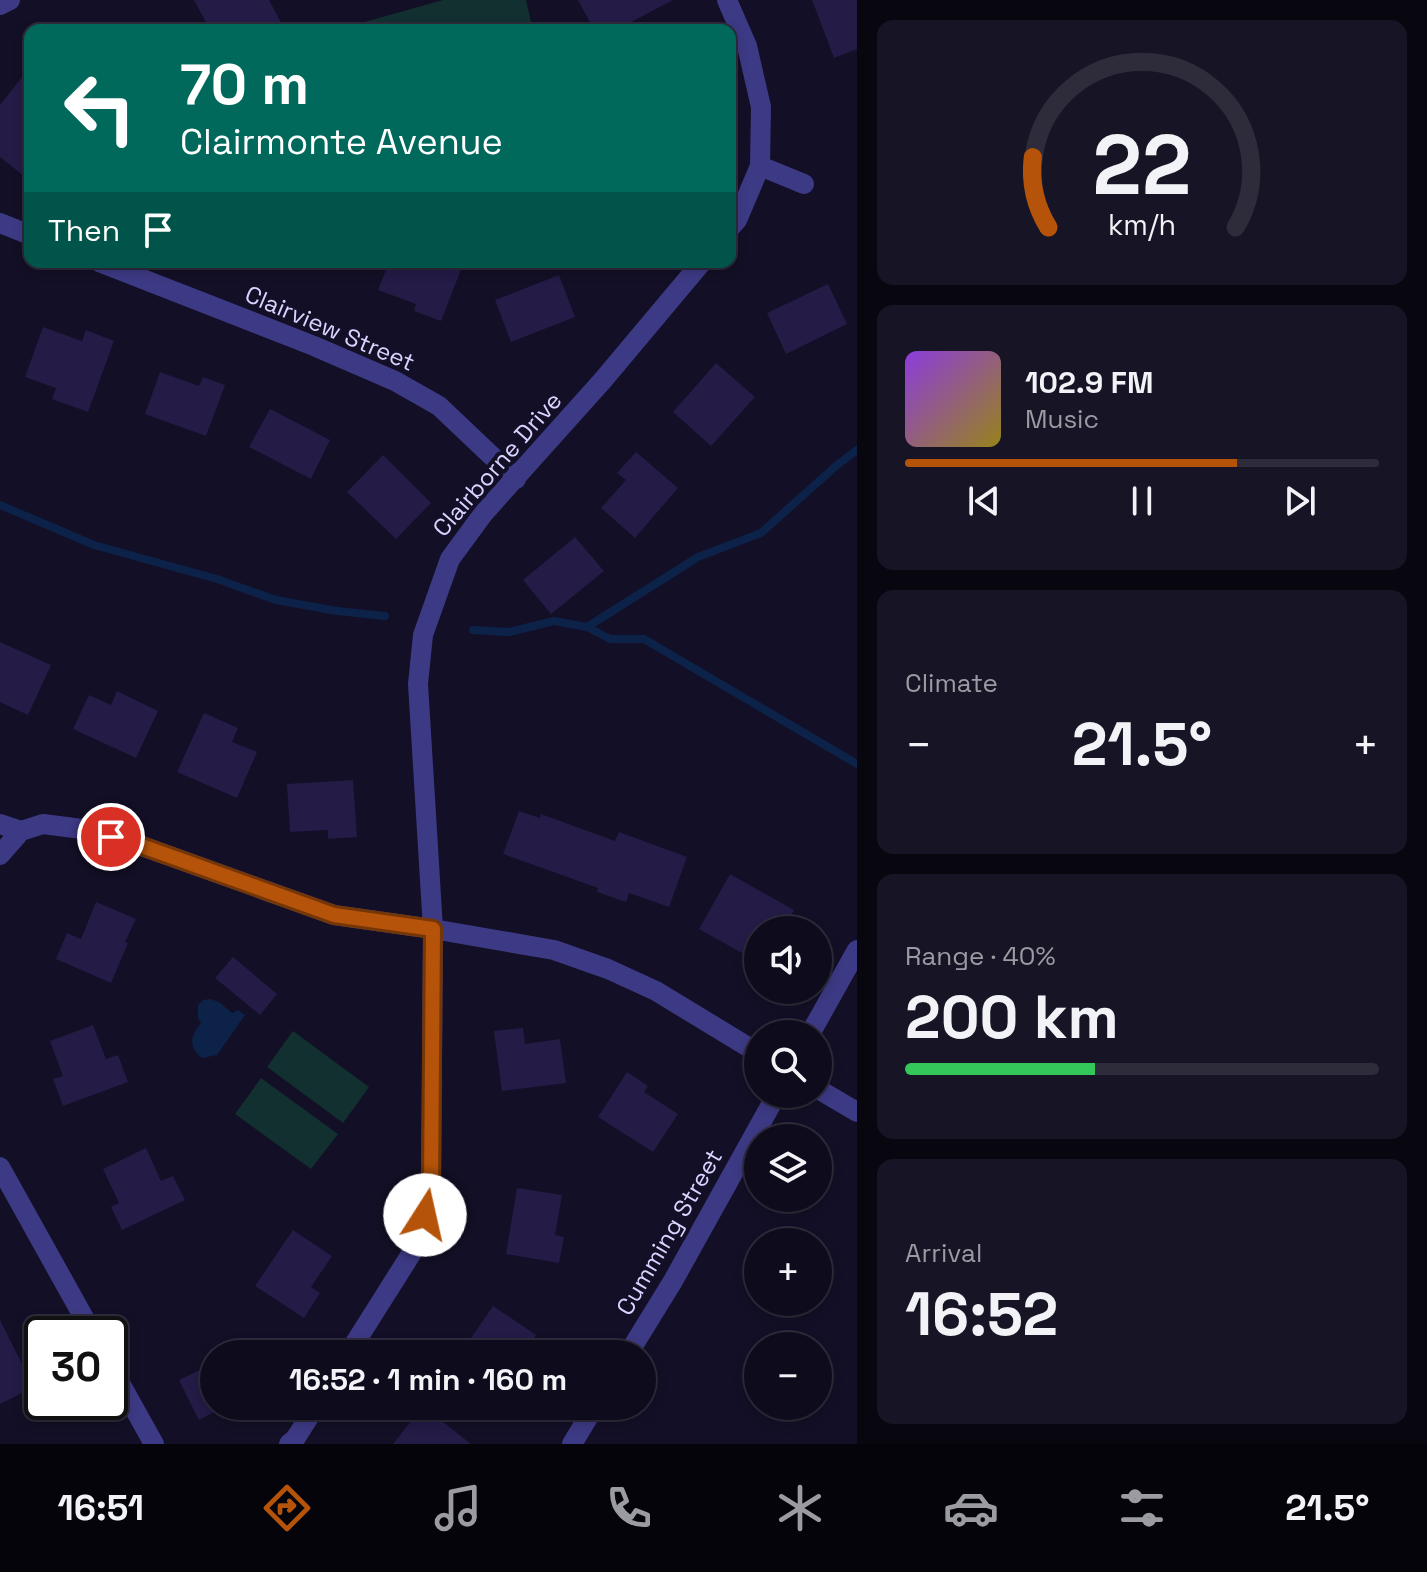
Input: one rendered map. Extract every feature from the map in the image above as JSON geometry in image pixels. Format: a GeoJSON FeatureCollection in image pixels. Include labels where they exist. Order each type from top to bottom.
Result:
{"type":"FeatureCollection","features":[{"type":"Feature","properties":{"kind":"street"},"geometry":{"type":"LineString","coordinates":[[0,5],[10,0]]}},
{"type":"Feature","properties":{"kind":"street"},"geometry":{"type":"LineString","coordinates":[[727,0],[747,46],[761,107],[760,166],[736,221]]}},
{"type":"Feature","properties":{"kind":"street"},"geometry":{"type":"LineString","coordinates":[[760,166],[804,184]]}},
{"type":"Feature","properties":{"kind":"street"},"geometry":{"type":"LineString","coordinates":[[0,223],[24,233]]}},
{"type":"Feature","properties":{"kind":"street","name":"Clairview Street"},"geometry":{"type":"LineString","coordinates":[[114,268],[395,381],[439,406],[516,479]]}},
{"type":"Feature","properties":{"kind":"street","name":"Clairborne Drive"},"geometry":{"type":"LineString","coordinates":[[357,1340],[418,1243],[431,1188],[433,929],[418,684],[423,635],[450,559],[483,514],[603,380],[697,268]]}},
{"type":"Feature","properties":{"kind":"street"},"geometry":{"type":"LineString","coordinates":[[0,824],[21,831]]}},
{"type":"Feature","properties":{"kind":"street"},"geometry":{"type":"LineString","coordinates":[[0,855],[21,831],[43,824],[82,829],[139,845],[334,915],[554,950],[608,969],[656,991],[744,1044]]}},
{"type":"Feature","properties":{"kind":"street"},"geometry":{"type":"LineString","coordinates":[[818,1020],[857,950]]}},
{"type":"Feature","properties":{"kind":"street"},"geometry":{"type":"LineString","coordinates":[[832,1097],[857,1112]]}},
{"type":"Feature","properties":{"kind":"street","name":"Cumming Street"},"geometry":{"type":"LineString","coordinates":[[637,1340],[769,1108]]}},
{"type":"Feature","properties":{"kind":"street"},"geometry":{"type":"LineString","coordinates":[[0,1167],[83,1316]]}},
{"type":"Feature","properties":{"kind":"street"},"geometry":{"type":"LineString","coordinates":[[128,1397],[154,1444]]}},
{"type":"Feature","properties":{"kind":"street"},"geometry":{"type":"LineString","coordinates":[[289,1444],[307,1420]]}},
{"type":"Feature","properties":{"kind":"street"},"geometry":{"type":"LineString","coordinates":[[572,1444],[587,1420]]}},
{"type":"Feature","properties":{"kind":"green space"},"geometry":{"type":"Polygon","coordinates":[[[443,0],[526,0],[532,24],[357,24],[443,0]]]}},
{"type":"Feature","properties":{"kind":"green space"},"geometry":{"type":"Polygon","coordinates":[[[293,1031],[369,1087],[343,1123],[267,1067],[293,1031]]]}},
{"type":"Feature","properties":{"kind":"green space"},"geometry":{"type":"Polygon","coordinates":[[[261,1078],[338,1134],[311,1169],[235,1114],[261,1078]]]}},
{"type":"Feature","properties":{"kind":"water"},"geometry":{"type":"Polygon","coordinates":[[[210,999],[232,1013],[238,1010],[245,1015],[217,1055],[202,1058],[194,1050],[192,1041],[201,1023],[198,1005],[210,999]]]}},
{"type":"Feature","properties":{"kind":"building"},"geometry":{"type":"Polygon","coordinates":[[[194,0],[269,0],[282,24],[207,24],[194,0]]]}},
{"type":"Feature","properties":{"kind":"building"},"geometry":{"type":"Polygon","coordinates":[[[578,0],[673,0],[627,24],[591,24],[578,0]]]}},
{"type":"Feature","properties":{"kind":"building"},"geometry":{"type":"Polygon","coordinates":[[[812,0],[857,0],[857,49],[834,58],[812,0]]]}},
{"type":"Feature","properties":{"kind":"building"},"geometry":{"type":"Polygon","coordinates":[[[24,75],[24,176],[0,157],[0,105],[24,75]]]}},
{"type":"Feature","properties":{"kind":"building"},"geometry":{"type":"Polygon","coordinates":[[[387,268],[462,268],[441,321],[414,311],[416,304],[378,290],[387,268]]]}},
{"type":"Feature","properties":{"kind":"building"},"geometry":{"type":"Polygon","coordinates":[[[559,275],[575,317],[511,342],[495,300],[559,275]]]}},
{"type":"Feature","properties":{"kind":"building"},"geometry":{"type":"Polygon","coordinates":[[[828,284],[847,324],[786,354],[767,313],[828,284]]]}},
{"type":"Feature","properties":{"kind":"building"},"geometry":{"type":"Polygon","coordinates":[[[43,327],[82,341],[86,330],[114,341],[88,412],[52,399],[56,388],[25,377],[43,327]]]}},
{"type":"Feature","properties":{"kind":"building"},"geometry":{"type":"Polygon","coordinates":[[[716,363],[755,397],[711,446],[673,412],[716,363]]]}},
{"type":"Feature","properties":{"kind":"building"},"geometry":{"type":"Polygon","coordinates":[[[160,372],[199,386],[203,377],[225,385],[206,436],[145,414],[160,372]]]}},
{"type":"Feature","properties":{"kind":"building"},"geometry":{"type":"Polygon","coordinates":[[[270,409],[330,440],[311,479],[249,447],[270,409]]]}},
{"type":"Feature","properties":{"kind":"building"},"geometry":{"type":"Polygon","coordinates":[[[636,452],[678,488],[635,538],[601,508],[626,480],[617,473],[636,452]]]}},
{"type":"Feature","properties":{"kind":"building"},"geometry":{"type":"Polygon","coordinates":[[[383,455],[431,503],[396,539],[347,492],[383,455]]]}},
{"type":"Feature","properties":{"kind":"building"},"geometry":{"type":"Polygon","coordinates":[[[575,537],[604,571],[551,614],[523,580],[575,537]]]}},
{"type":"Feature","properties":{"kind":"building"},"geometry":{"type":"Polygon","coordinates":[[[0,642],[51,665],[28,715],[0,702],[0,642]]]}},
{"type":"Feature","properties":{"kind":"building"},"geometry":{"type":"Polygon","coordinates":[[[117,691],[158,711],[136,758],[73,729],[89,695],[111,705],[117,691]]]}},
{"type":"Feature","properties":{"kind":"building"},"geometry":{"type":"Polygon","coordinates":[[[204,713],[238,728],[232,742],[257,752],[237,798],[177,772],[204,713]]]}},
{"type":"Feature","properties":{"kind":"building"},"geometry":{"type":"Polygon","coordinates":[[[353,780],[357,837],[328,839],[328,830],[290,832],[287,784],[353,780]]]}},
{"type":"Feature","properties":{"kind":"building"},"geometry":{"type":"Polygon","coordinates":[[[519,811],[540,818],[541,814],[615,841],[619,832],[687,857],[669,907],[629,893],[626,902],[597,892],[598,888],[503,854],[519,811]]]}},
{"type":"Feature","properties":{"kind":"building"},"geometry":{"type":"Polygon","coordinates":[[[730,874],[794,910],[791,916],[744,916],[744,954],[699,929],[730,874]]]}},
{"type":"Feature","properties":{"kind":"building"},"geometry":{"type":"Polygon","coordinates":[[[96,902],[136,919],[111,983],[56,959],[67,933],[81,939],[96,902]]]}},
{"type":"Feature","properties":{"kind":"building"},"geometry":{"type":"Polygon","coordinates":[[[233,957],[277,994],[260,1015],[215,978],[233,957]]]}},
{"type":"Feature","properties":{"kind":"building"},"geometry":{"type":"Polygon","coordinates":[[[93,1025],[106,1059],[118,1055],[128,1082],[63,1106],[53,1079],[63,1076],[50,1041],[93,1025]]]}},
{"type":"Feature","properties":{"kind":"building"},"geometry":{"type":"Polygon","coordinates":[[[523,1028],[525,1044],[560,1039],[566,1083],[502,1091],[494,1031],[523,1028]]]}},
{"type":"Feature","properties":{"kind":"building"},"geometry":{"type":"Polygon","coordinates":[[[627,1072],[648,1086],[644,1092],[678,1114],[653,1152],[598,1117],[627,1072]]]}},
{"type":"Feature","properties":{"kind":"building"},"geometry":{"type":"Polygon","coordinates":[[[146,1148],[161,1181],[173,1176],[185,1200],[122,1230],[111,1207],[119,1203],[103,1169],[146,1148]]]}},
{"type":"Feature","properties":{"kind":"building"},"geometry":{"type":"Polygon","coordinates":[[[517,1188],[562,1195],[555,1235],[564,1237],[559,1263],[506,1254],[517,1188]]]}},
{"type":"Feature","properties":{"kind":"building"},"geometry":{"type":"Polygon","coordinates":[[[293,1230],[332,1256],[311,1287],[320,1293],[304,1318],[255,1286],[293,1230]]]}},
{"type":"Feature","properties":{"kind":"building"},"geometry":{"type":"Polygon","coordinates":[[[493,1306],[536,1335],[533,1340],[470,1340],[493,1306]]]}},
{"type":"Feature","properties":{"kind":"building"},"geometry":{"type":"Polygon","coordinates":[[[0,1320],[24,1368],[24,1392],[0,1404],[0,1320]]]}},
{"type":"Feature","properties":{"kind":"building"},"geometry":{"type":"Polygon","coordinates":[[[200,1370],[199,1420],[179,1380],[200,1370]]]}},
{"type":"Feature","properties":{"kind":"building"},"geometry":{"type":"Polygon","coordinates":[[[412,1420],[441,1420],[471,1444],[393,1444],[412,1420]]]}},
{"type":"Feature","properties":{"kind":"waterway"},"geometry":{"type":"LineString","coordinates":[[587,627],[698,557],[761,533],[857,450]]}},
{"type":"Feature","properties":{"kind":"waterway"},"geometry":{"type":"LineString","coordinates":[[0,505],[94,545],[217,579],[276,600],[385,616]]}},
{"type":"Feature","properties":{"kind":"waterway"},"geometry":{"type":"LineString","coordinates":[[473,630],[509,632],[554,621],[587,627],[610,639],[644,639],[857,764]]}},
{"type":"Feature","properties":{"kind":"route"},"geometry":{"type":"LineString","coordinates":[[111,837],[334,915],[433,929],[431,1188],[425,1215]]}}]}
